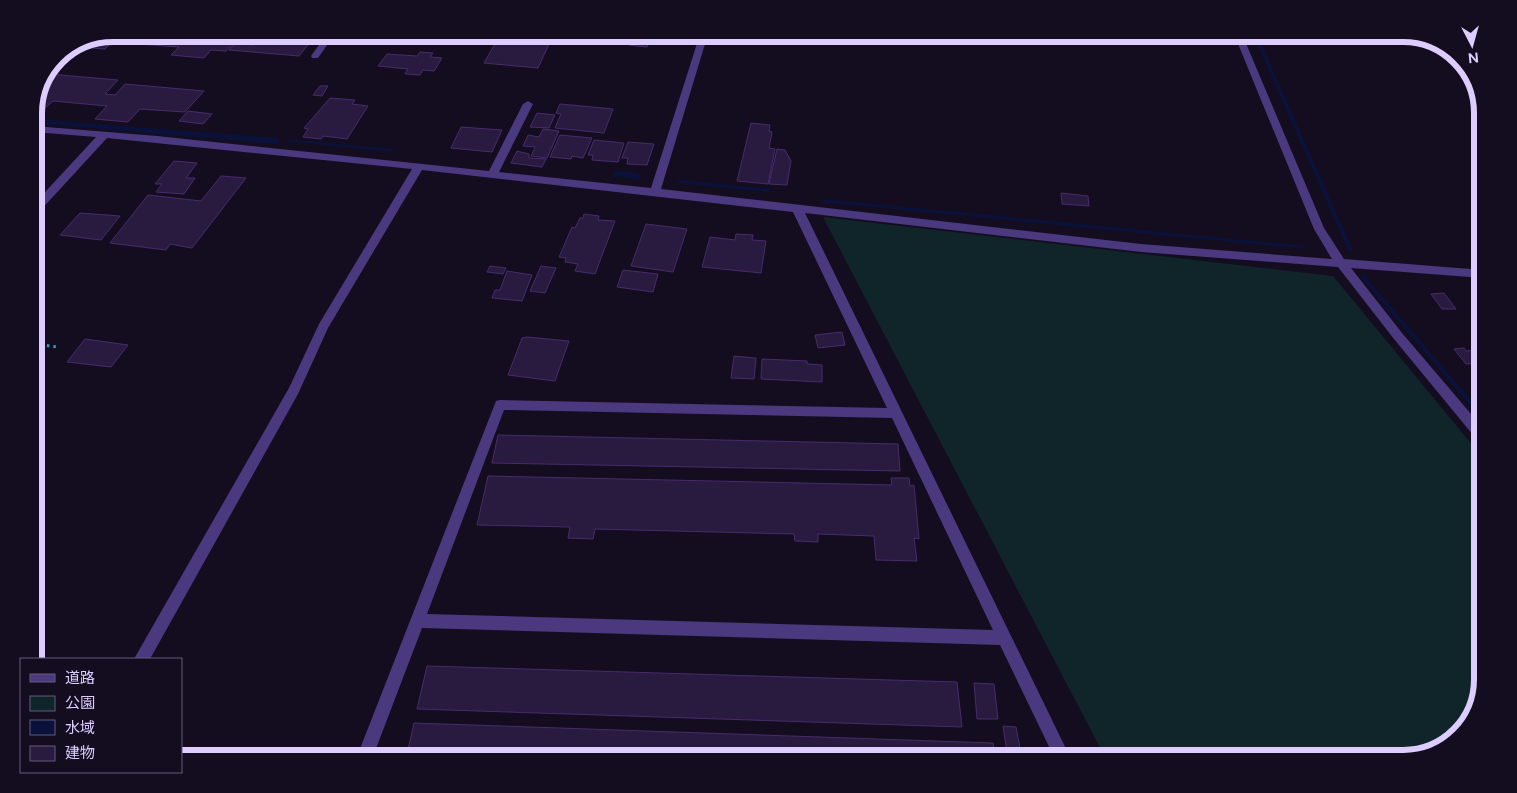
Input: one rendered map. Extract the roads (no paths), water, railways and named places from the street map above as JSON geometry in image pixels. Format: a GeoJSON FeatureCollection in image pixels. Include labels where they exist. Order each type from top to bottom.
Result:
{"type":"FeatureCollection","features":[{"type":"Feature","properties":{"kind":"street"},"geometry":{"type":"LineString","coordinates":[[315,56],[325,42]]}},
{"type":"Feature","properties":{"kind":"street"},"geometry":{"type":"LineString","coordinates":[[655,192],[702,42]]}},
{"type":"Feature","properties":{"kind":"street"},"geometry":{"type":"LineString","coordinates":[[1241,42],[1319,229],[1341,263],[1398,336],[1474,426]]}},
{"type":"Feature","properties":{"kind":"street"},"geometry":{"type":"LineString","coordinates":[[492,175],[528,104]]}},
{"type":"Feature","properties":{"kind":"street"},"geometry":{"type":"LineString","coordinates":[[43,130],[157,139],[655,192],[1141,248],[1474,273]]}},
{"type":"Feature","properties":{"kind":"street"},"geometry":{"type":"LineString","coordinates":[[43,200],[103,136]]}},
{"type":"Feature","properties":{"kind":"street"},"geometry":{"type":"LineString","coordinates":[[143,658],[294,390],[323,327],[419,167]]}},
{"type":"Feature","properties":{"kind":"street"},"geometry":{"type":"LineString","coordinates":[[797,208],[1059,750]]}},
{"type":"Feature","properties":{"kind":"street"},"geometry":{"type":"LineString","coordinates":[[367,750],[500,406],[896,413]]}},
{"type":"Feature","properties":{"kind":"street"},"geometry":{"type":"LineString","coordinates":[[416,621],[1005,638]]}},
{"type":"Feature","properties":{"kind":"water"},"geometry":{"type":"Polygon","coordinates":[[[1257,42],[1261,42],[1353,251],[1348,250],[1257,42]]]}},
{"type":"Feature","properties":{"kind":"water"},"geometry":{"type":"Polygon","coordinates":[[[287,139],[393,149],[392,152],[286,141],[287,139]]]}},
{"type":"Feature","properties":{"kind":"water"},"geometry":{"type":"Polygon","coordinates":[[[679,180],[770,189],[769,192],[678,183],[679,180]]]}},
{"type":"Feature","properties":{"kind":"water"},"geometry":{"type":"Polygon","coordinates":[[[823,199],[1304,246],[1305,249],[822,202],[823,199]]]}},
{"type":"Feature","properties":{"kind":"water"},"geometry":{"type":"Polygon","coordinates":[[[1364,275],[1474,403],[1474,410],[1360,276],[1364,275]]]}},
{"type":"Feature","properties":{"kind":"waterway"},"geometry":{"type":"LineString","coordinates":[[43,122],[276,141]]}},
{"type":"Feature","properties":{"kind":"waterway"},"geometry":{"type":"LineString","coordinates":[[617,174],[637,176]]}}]}
